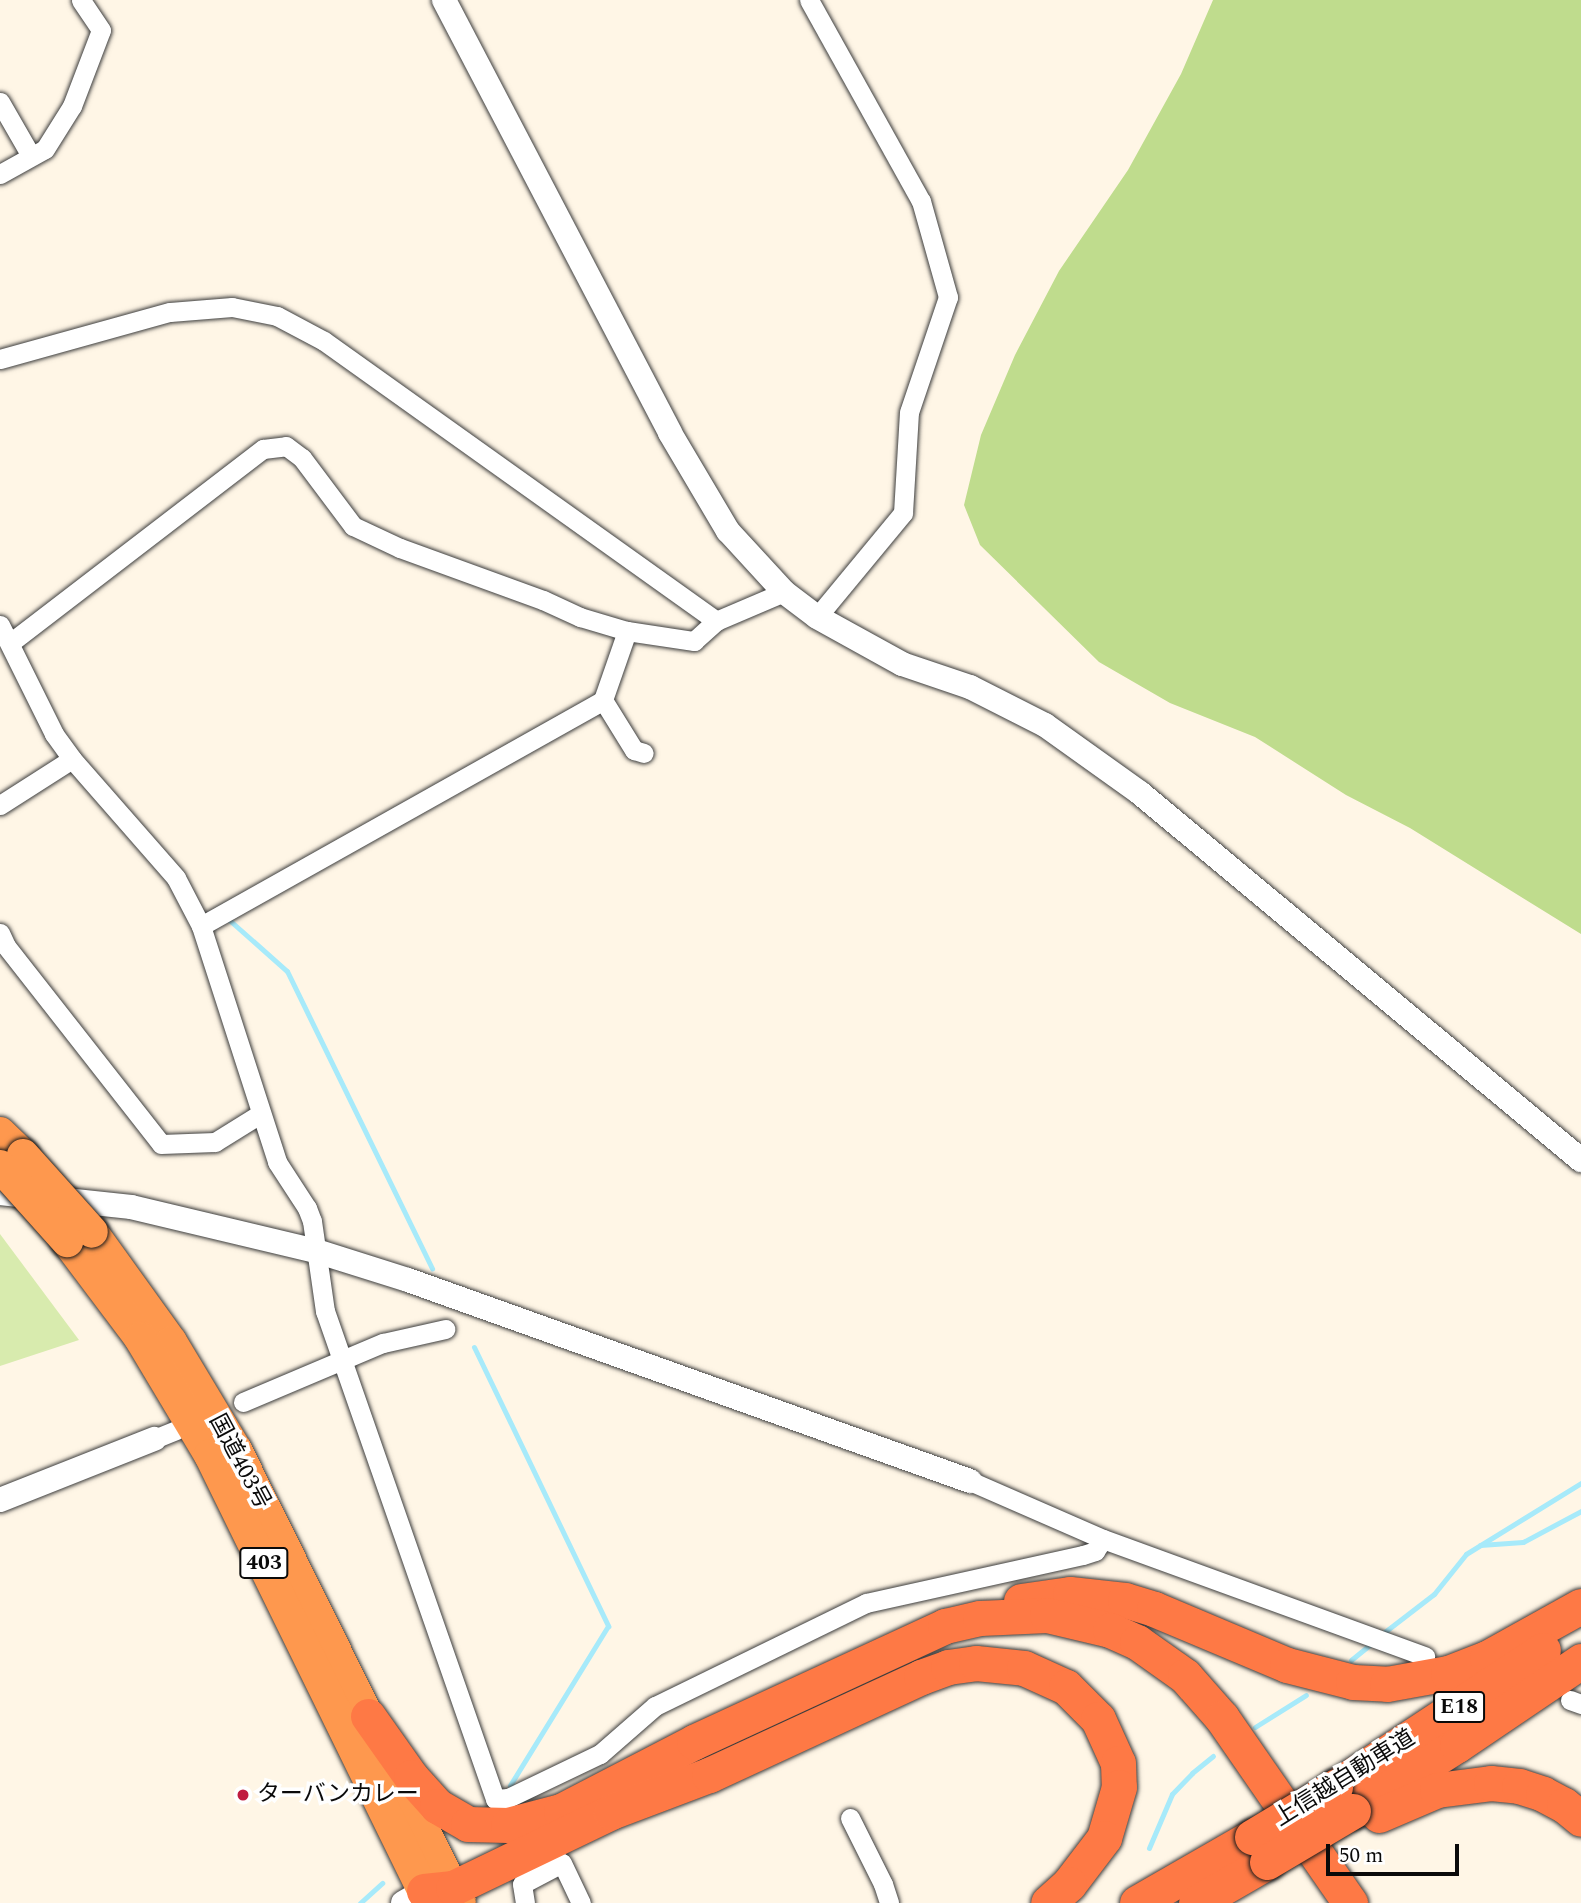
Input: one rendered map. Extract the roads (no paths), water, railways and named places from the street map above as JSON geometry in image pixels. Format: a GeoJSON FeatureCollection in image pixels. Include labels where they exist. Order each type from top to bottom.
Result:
{"type":"FeatureCollection","features":[{"type":"Feature","properties":{"kind":"highway","name":"国道403号"},"geometry":{"type":"LineString","coordinates":[[0,1133],[11,1160],[171,1342],[236,1450],[368,1716],[435,1893]]}},
{"type":"Feature","properties":{"kind":"highway","name":"国道403号"},"geometry":{"type":"LineString","coordinates":[[79,1236],[210,1455],[435,1893]]}},
{"type":"Feature","properties":{"kind":"highway"},"geometry":{"type":"LineString","coordinates":[[435,1893],[561,1811],[694,1742],[945,1626],[1047,1596],[1096,1595],[1154,1609],[1253,1652],[1319,1675],[1387,1684],[1448,1673],[1487,1658],[1581,1606]]}},
{"type":"Feature","properties":{"kind":"highway"},"geometry":{"type":"LineString","coordinates":[[945,1626],[980,1618],[1047,1615],[1110,1630],[1162,1658],[1204,1695],[1222,1718],[1350,1903]]}},
{"type":"Feature","properties":{"kind":"highway","name":"上信越自動車道"},"geometry":{"type":"LineString","coordinates":[[1350,1807],[1440,1720],[1581,1623]]}},
{"type":"Feature","properties":{"kind":"highway"},"geometry":{"type":"LineString","coordinates":[[862,1702],[945,1653],[991,1637],[1021,1633],[1048,1635],[1078,1640],[1125,1657],[1149,1672],[1189,1709],[1326,1903]]}},
{"type":"Feature","properties":{"kind":"highway","name":"上信越自動車道"},"geometry":{"type":"LineString","coordinates":[[1196,1903],[1264,1857],[1457,1745],[1581,1661]]}},
{"type":"Feature","properties":{"kind":"highway"},"geometry":{"type":"LineString","coordinates":[[435,1893],[611,1812],[709,1774],[862,1702],[948,1667],[976,1663],[1024,1668],[1066,1687],[1083,1701],[1110,1739],[1118,1763],[1119,1787],[1104,1838],[1069,1884],[1048,1903]]}},
{"type":"Feature","properties":{"kind":"highway"},"geometry":{"type":"LineString","coordinates":[[368,1716],[425,1794],[452,1816],[468,1824],[508,1825],[561,1811]]}},
{"type":"Feature","properties":{"kind":"highway"},"geometry":{"type":"LineString","coordinates":[[1217,1903],[1264,1857],[1350,1807],[1437,1790],[1491,1783],[1519,1786],[1543,1794],[1564,1805],[1581,1819]]}},
{"type":"Feature","properties":{"kind":"highway","name":"上信越自動車道"},"geometry":{"type":"LineString","coordinates":[[1138,1903],[1264,1857]]}},
{"type":"Feature","properties":{"kind":"street"},"geometry":{"type":"LineString","coordinates":[[0,174],[45,149],[72,106],[101,30],[81,0]]}},
{"type":"Feature","properties":{"kind":"street"},"geometry":{"type":"LineString","coordinates":[[444,0],[670,433],[728,531],[784,592],[817,617],[902,664],[970,687],[1045,724],[1140,793],[1581,1160]]}},
{"type":"Feature","properties":{"kind":"street"},"geometry":{"type":"LineString","coordinates":[[809,0],[921,201],[948,297],[909,412],[903,513],[817,617]]}},
{"type":"Feature","properties":{"kind":"street"},"geometry":{"type":"LineString","coordinates":[[0,102],[32,156]]}},
{"type":"Feature","properties":{"kind":"street"},"geometry":{"type":"LineString","coordinates":[[0,359],[170,312],[232,307],[277,316],[324,341],[716,621]]}},
{"type":"Feature","properties":{"kind":"street"},"geometry":{"type":"LineString","coordinates":[[10,643],[263,449],[286,446],[302,458],[353,526],[469,576],[543,600],[580,617],[627,631],[694,641],[716,621],[784,592]]}},
{"type":"Feature","properties":{"kind":"street"},"geometry":{"type":"LineString","coordinates":[[0,625],[54,734],[72,760],[176,878],[201,926],[277,1162],[307,1208],[325,1311],[495,1799],[508,1798],[600,1754],[655,1706],[866,1603],[1083,1555],[1096,1551],[1103,1539]]}},
{"type":"Feature","properties":{"kind":"street"},"geometry":{"type":"LineString","coordinates":[[627,631],[606,682],[603,700],[634,750],[644,752]]}},
{"type":"Feature","properties":{"kind":"street"},"geometry":{"type":"LineString","coordinates":[[201,926],[603,700]]}},
{"type":"Feature","properties":{"kind":"street"},"geometry":{"type":"LineString","coordinates":[[0,805],[72,760]]}},
{"type":"Feature","properties":{"kind":"street"},"geometry":{"type":"LineString","coordinates":[[0,933],[6,946],[161,1144],[215,1142],[260,1114]]}},
{"type":"Feature","properties":{"kind":"street"},"geometry":{"type":"LineString","coordinates":[[0,1193],[131,1208],[316,1251],[408,1280],[970,1481],[1103,1539],[1417,1653]]}},
{"type":"Feature","properties":{"kind":"street"},"geometry":{"type":"LineString","coordinates":[[243,1402],[383,1343],[445,1329]]}},
{"type":"Feature","properties":{"kind":"street"},"geometry":{"type":"LineString","coordinates":[[0,1500],[165,1435]]}},
{"type":"Feature","properties":{"kind":"street"},"geometry":{"type":"LineString","coordinates":[[849,1818],[883,1884],[889,1903]]}},
{"type":"Feature","properties":{"kind":"street"},"geometry":{"type":"LineString","coordinates":[[525,1903],[522,1884],[562,1863],[581,1903]]}},
{"type":"Feature","properties":{"kind":"waterway"},"geometry":{"type":"LineString","coordinates":[[227,918],[287,971],[432,1268]]}},
{"type":"Feature","properties":{"kind":"waterway"},"geometry":{"type":"LineString","coordinates":[[474,1347],[608,1626],[510,1785]]}},
{"type":"Feature","properties":{"kind":"waterway"},"geometry":{"type":"LineString","coordinates":[[1382,1634],[1434,1594],[1466,1554],[1581,1483]]}},
{"type":"Feature","properties":{"kind":"waterway"},"geometry":{"type":"LineString","coordinates":[[1480,1545],[1523,1542],[1581,1511]]}},
{"type":"Feature","properties":{"kind":"waterway"},"geometry":{"type":"LineString","coordinates":[[1351,1660],[1372,1643]]}},
{"type":"Feature","properties":{"kind":"waterway"},"geometry":{"type":"LineString","coordinates":[[1255,1727],[1306,1695]]}},
{"type":"Feature","properties":{"kind":"waterway"},"geometry":{"type":"LineString","coordinates":[[1149,1848],[1172,1794],[1213,1756]]}},
{"type":"Feature","properties":{"kind":"waterway"},"geometry":{"type":"LineString","coordinates":[[360,1903],[382,1883]]}},
{"type":"Feature","properties":{"kind":"place","name":"ターバンカレー"},"geometry":{"type":"Point","coordinates":[243,1795]}}]}
